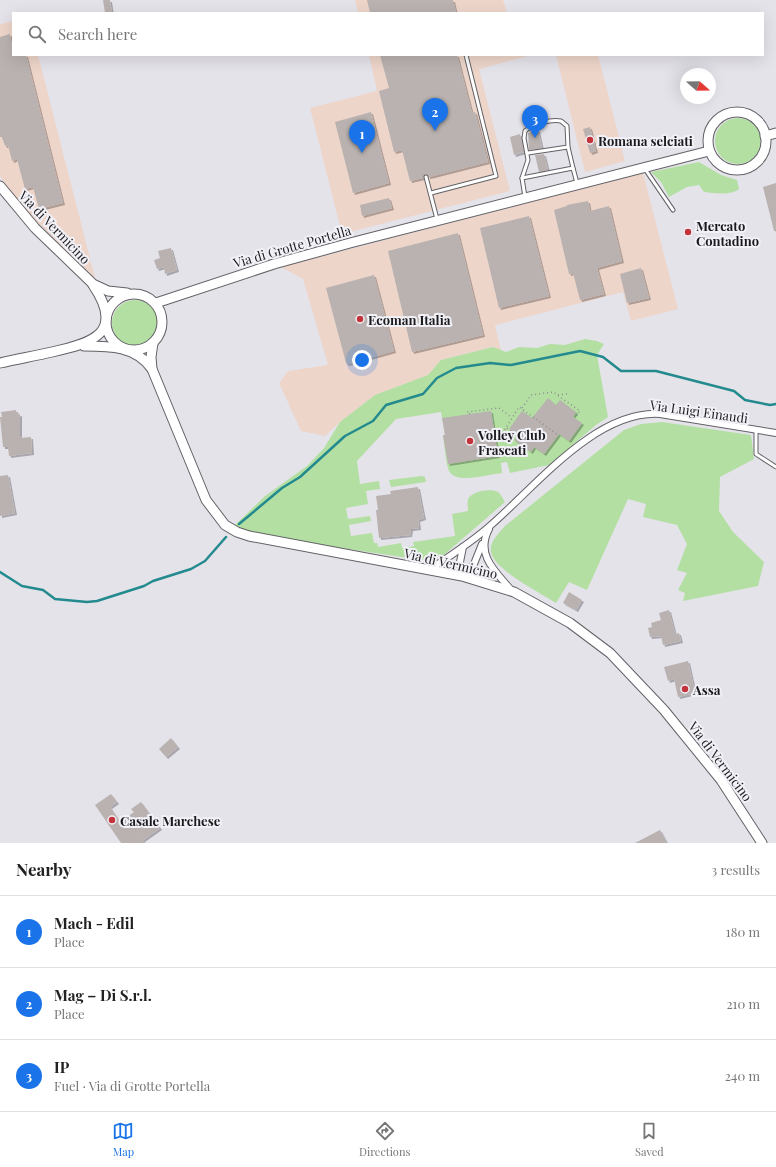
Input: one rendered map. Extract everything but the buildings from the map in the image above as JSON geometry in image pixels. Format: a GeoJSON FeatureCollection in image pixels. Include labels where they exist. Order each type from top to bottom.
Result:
{"type":"FeatureCollection","features":[{"type":"Feature","properties":{"kind":"main road"},"geometry":{"type":"LineString","coordinates":[[740,112],[752,116],[760,124],[765,136],[766,144],[761,157],[754,164],[743,169],[733,170],[722,166],[715,161],[709,151],[708,140],[711,127],[717,119],[728,113],[740,112]]}},
{"type":"Feature","properties":{"kind":"main road"},"geometry":{"type":"LineString","coordinates":[[765,136],[776,133]]}},
{"type":"Feature","properties":{"kind":"main road","name":"Via di Grotte Portella"},"geometry":{"type":"LineString","coordinates":[[156,304],[274,264],[437,220],[709,151]]}},
{"type":"Feature","properties":{"kind":"main road","name":"Via di Vermicino"},"geometry":{"type":"LineString","coordinates":[[0,186],[35,228],[93,284],[103,302],[106,319]]}},
{"type":"Feature","properties":{"kind":"main road","name":"Via di Vermicino"},"geometry":{"type":"LineString","coordinates":[[93,284],[108,291],[131,294]]}},
{"type":"Feature","properties":{"kind":"main road"},"geometry":{"type":"LineString","coordinates":[[0,363],[81,346],[139,350],[153,343],[162,328],[162,315],[156,304],[149,298],[140,294],[122,296],[114,302],[109,310],[97,336],[81,346]]}},
{"type":"Feature","properties":{"kind":"main road"},"geometry":{"type":"LineString","coordinates":[[106,319],[107,330],[110,337],[124,348]]}},
{"type":"Feature","properties":{"kind":"main road","name":"Via di Vermicino"},"geometry":{"type":"LineString","coordinates":[[153,343],[151,357],[152,369],[204,496],[216,516],[228,527],[249,536],[462,576],[514,592],[580,630],[619,662],[653,698],[705,758],[728,789],[762,843]]}},
{"type":"Feature","properties":{"kind":"main road","name":"Via di Vermicino"},"geometry":{"type":"LineString","coordinates":[[124,348],[141,358],[152,369]]}},
{"type":"Feature","properties":{"kind":"street","name":"Via Luigi Einaudi"},"geometry":{"type":"LineString","coordinates":[[429,570],[491,526],[584,442],[601,429],[616,422],[633,416],[654,414],[776,433]]}},
{"type":"Feature","properties":{"kind":"street","name":"Via Luigi Einaudi"},"geometry":{"type":"LineString","coordinates":[[462,576],[474,564],[491,526]]}},
{"type":"Feature","properties":{"kind":"street"},"geometry":{"type":"LineString","coordinates":[[484,540],[483,548],[489,561],[514,592]]}},
{"type":"Feature","properties":{"kind":"street"},"geometry":{"type":"LineString","coordinates":[[462,576],[460,562],[463,547]]}},
{"type":"Feature","properties":{"kind":"lane"},"geometry":{"type":"LineString","coordinates":[[431,193],[496,176],[466,56]]}},
{"type":"Feature","properties":{"kind":"lane"},"geometry":{"type":"LineString","coordinates":[[525,198],[522,178],[528,163],[528,153],[524,138],[525,131],[531,127],[552,121],[561,121],[567,126],[568,147],[578,184]]}},
{"type":"Feature","properties":{"kind":"lane"},"geometry":{"type":"LineString","coordinates":[[528,153],[568,147]]}},
{"type":"Feature","properties":{"kind":"lane"},"geometry":{"type":"LineString","coordinates":[[644,167],[673,210]]}},
{"type":"Feature","properties":{"kind":"lane"},"geometry":{"type":"LineString","coordinates":[[522,178],[573,168]]}},
{"type":"Feature","properties":{"kind":"lane"},"geometry":{"type":"LineString","coordinates":[[426,177],[437,220]]}},
{"type":"Feature","properties":{"kind":"lane"},"geometry":{"type":"LineString","coordinates":[[756,430],[756,454],[776,467]]}},
{"type":"Feature","properties":{"kind":"path"},"geometry":{"type":"LineString","coordinates":[[522,408],[531,395],[553,392],[580,411],[574,418]]}},
{"type":"Feature","properties":{"kind":"path"},"geometry":{"type":"LineString","coordinates":[[558,396],[567,394]]}},
{"type":"Feature","properties":{"kind":"path"},"geometry":{"type":"LineString","coordinates":[[495,434],[502,434],[519,406],[558,435]]}},
{"type":"Feature","properties":{"kind":"path"},"geometry":{"type":"LineString","coordinates":[[470,414],[466,412],[499,408],[512,418]]}},
{"type":"Feature","properties":{"kind":"path"},"geometry":{"type":"LineString","coordinates":[[506,428],[518,436]]}},
{"type":"Feature","properties":{"kind":"shaded area"},"geometry":{"type":"Polygon","coordinates":[[[355,0],[503,0],[507,12],[358,12],[355,0]]]}},
{"type":"Feature","properties":{"kind":"shaded area"},"geometry":{"type":"Polygon","coordinates":[[[12,21],[12,56],[38,56],[95,278],[14,198],[0,176],[0,24],[12,21]]]}},
{"type":"Feature","properties":{"kind":"shaded area"},"geometry":{"type":"Polygon","coordinates":[[[369,56],[528,56],[479,69],[510,191],[342,234],[310,108],[377,91],[369,56]]]}},
{"type":"Feature","properties":{"kind":"shaded area"},"geometry":{"type":"Polygon","coordinates":[[[556,56],[598,56],[625,161],[585,172],[556,56]]]}},
{"type":"Feature","properties":{"kind":"shaded area"},"geometry":{"type":"Polygon","coordinates":[[[643,173],[678,309],[631,321],[623,292],[495,325],[501,351],[493,347],[441,360],[428,375],[375,395],[340,422],[325,436],[301,431],[279,383],[288,371],[328,365],[303,279],[281,267],[643,173]]]}},
{"type":"Feature","properties":{"kind":"green space"},"geometry":{"type":"Polygon","coordinates":[[[738,118],[751,122],[757,128],[761,141],[757,154],[751,160],[738,164],[725,160],[719,154],[715,141],[719,128],[725,122],[738,118]]]}},
{"type":"Feature","properties":{"kind":"green space"},"geometry":{"type":"Polygon","coordinates":[[[699,162],[721,175],[737,180],[739,189],[731,193],[722,194],[704,192],[699,185],[687,187],[669,197],[661,182],[651,172],[699,162]]]}},
{"type":"Feature","properties":{"kind":"green space"},"geometry":{"type":"Polygon","coordinates":[[[135,300],[148,304],[154,310],[158,323],[154,336],[148,342],[135,346],[122,342],[116,336],[112,323],[116,310],[122,304],[135,300]]]}},
{"type":"Feature","properties":{"kind":"green space"},"geometry":{"type":"Polygon","coordinates":[[[585,339],[604,344],[597,355],[608,417],[596,425],[549,465],[510,473],[507,462],[501,463],[502,473],[474,478],[453,475],[449,471],[447,464],[443,435],[445,435],[441,412],[396,419],[357,461],[360,484],[379,481],[380,489],[366,491],[368,504],[346,508],[348,519],[370,516],[371,521],[349,525],[351,536],[372,533],[374,543],[377,543],[378,547],[401,543],[402,548],[414,546],[413,542],[455,536],[452,514],[468,511],[468,499],[470,496],[477,492],[486,490],[495,491],[500,494],[505,502],[445,554],[438,558],[421,560],[269,537],[235,525],[265,496],[307,466],[324,448],[340,422],[375,395],[428,375],[441,360],[493,347],[506,352],[519,347],[537,348],[550,344],[565,345],[585,339]]]}},
{"type":"Feature","properties":{"kind":"green space"},"geometry":{"type":"Polygon","coordinates":[[[662,422],[751,435],[754,459],[720,477],[719,511],[733,532],[764,562],[758,586],[683,601],[685,593],[678,590],[687,573],[677,570],[687,544],[677,525],[643,517],[646,504],[628,499],[587,590],[569,582],[556,603],[509,573],[494,559],[491,552],[492,545],[495,538],[505,526],[624,430],[641,424],[662,422]]]}},
{"type":"Feature","properties":{"kind":"green space"},"geometry":{"type":"Polygon","coordinates":[[[422,476],[425,477],[426,482],[391,487],[389,480],[422,476]]]}},
{"type":"Feature","properties":{"kind":"waterway"},"geometry":{"type":"LineString","coordinates":[[239,524],[282,488],[300,477],[345,436],[373,421],[386,405],[423,394],[437,378],[456,368],[490,363],[511,365],[580,351],[603,357],[621,371],[656,371],[734,391],[745,400],[770,405],[776,404]]}},
{"type":"Feature","properties":{"kind":"waterway"},"geometry":{"type":"LineString","coordinates":[[0,572],[22,586],[43,590],[55,599],[87,602],[97,601],[191,569],[205,561],[226,537]]}},
{"type":"Feature","properties":{"kind":"place","name":"Mag – Di S.r.l."},"geometry":{"type":"Point","coordinates":[435,131]}},
{"type":"Feature","properties":{"kind":"place","name":"IP"},"geometry":{"type":"Point","coordinates":[535,138]}},
{"type":"Feature","properties":{"kind":"place","name":"Romana selciati"},"geometry":{"type":"Point","coordinates":[590,140]}},
{"type":"Feature","properties":{"kind":"place","name":"Mach - Edil"},"geometry":{"type":"Point","coordinates":[362,153]}},
{"type":"Feature","properties":{"kind":"place","name":"Mercato Contadino"},"geometry":{"type":"Point","coordinates":[688,232]}},
{"type":"Feature","properties":{"kind":"place","name":"Ecoman Italia"},"geometry":{"type":"Point","coordinates":[360,319]}},
{"type":"Feature","properties":{"kind":"place","name":"Volley Club Frascati"},"geometry":{"type":"Point","coordinates":[470,441]}},
{"type":"Feature","properties":{"kind":"place","name":"Assa"},"geometry":{"type":"Point","coordinates":[685,689]}},
{"type":"Feature","properties":{"kind":"place","name":"Casale Marchese"},"geometry":{"type":"Point","coordinates":[112,820]}}]}
